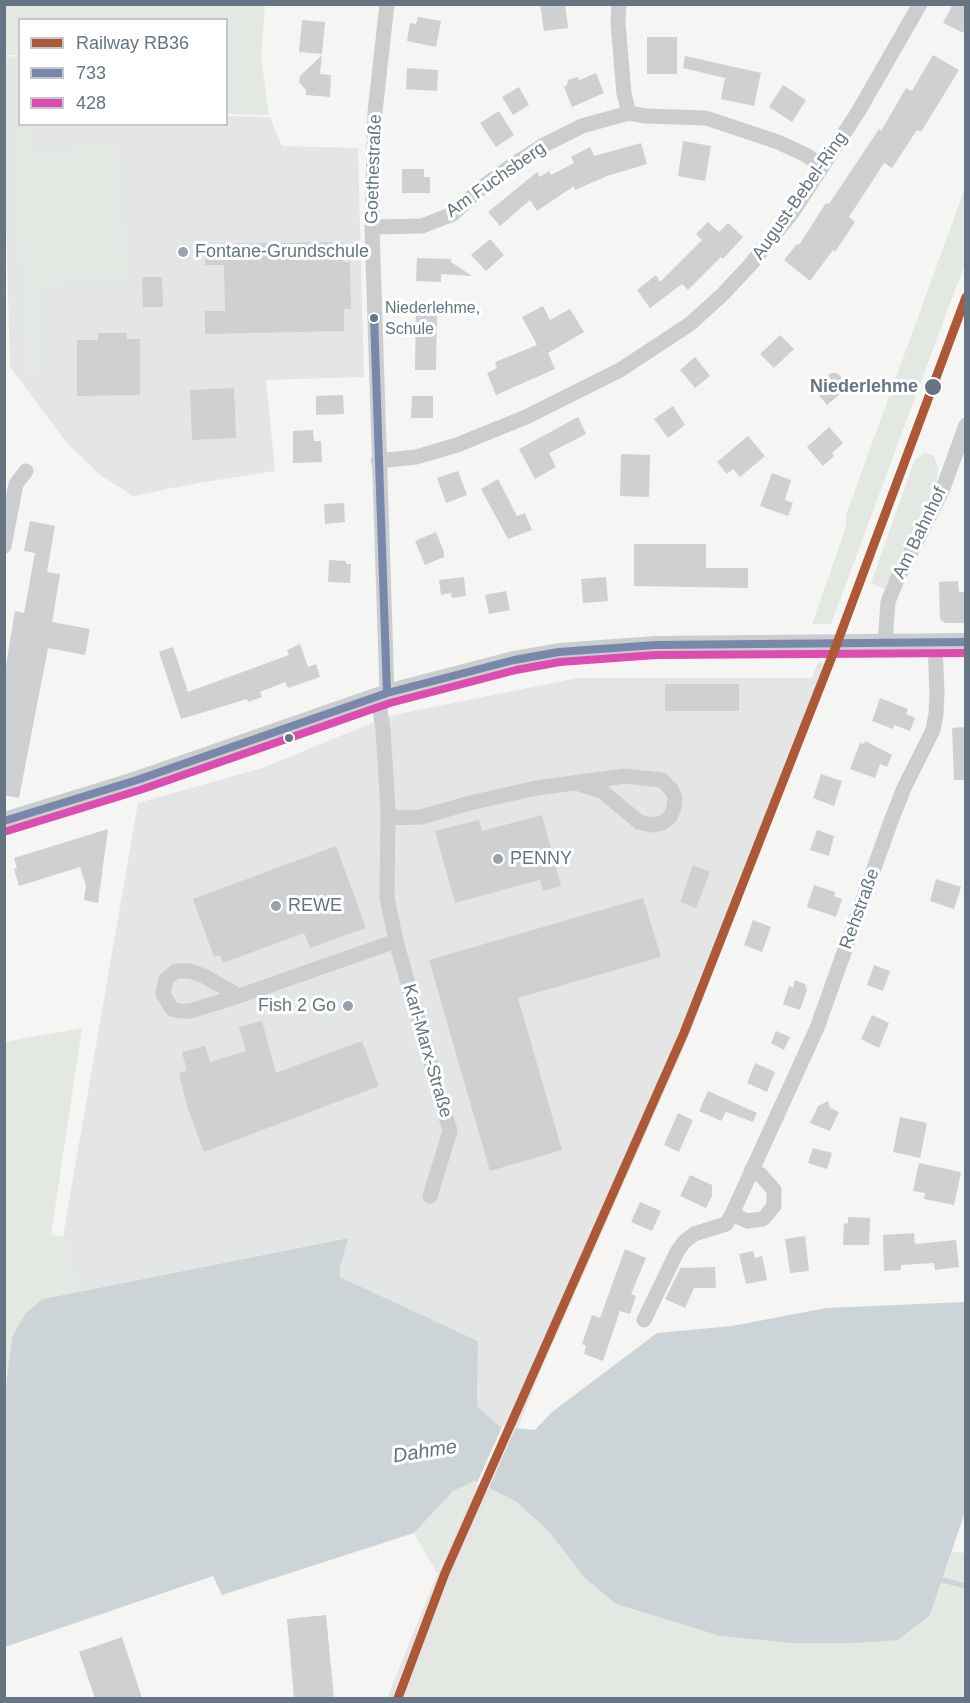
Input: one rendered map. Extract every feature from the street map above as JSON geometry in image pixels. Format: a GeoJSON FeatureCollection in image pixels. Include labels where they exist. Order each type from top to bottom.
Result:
{"type":"FeatureCollection","features":[{"type":"Feature","properties":{"kind":"street","name":"Goethestraße"},"geometry":{"type":"LineString","coordinates":[[382,695],[372,227],[375,112],[387,4]]}},
{"type":"Feature","properties":{"kind":"street"},"geometry":{"type":"LineString","coordinates":[[618,4],[624,94],[629,113]]}},
{"type":"Feature","properties":{"kind":"street","name":"August-Bebel-Ring"},"geometry":{"type":"LineString","coordinates":[[378,461],[416,457],[457,445],[526,417],[620,370],[690,324],[737,280],[792,213],[858,112],[920,4]]}},
{"type":"Feature","properties":{"kind":"street","name":"Am Fuchsberg"},"geometry":{"type":"LineString","coordinates":[[372,227],[422,226],[453,214],[489,183],[542,147],[582,126],[629,113],[646,116],[706,118],[778,142],[806,155],[822,166]]}},
{"type":"Feature","properties":{"kind":"street","name":"Am Bahnhof"},"geometry":{"type":"LineString","coordinates":[[885,643],[888,602],[942,491],[966,425]]}},
{"type":"Feature","properties":{"kind":"street"},"geometry":{"type":"LineString","coordinates":[[4,546],[16,484],[26,471]]}},
{"type":"Feature","properties":{"kind":"street"},"geometry":{"type":"LineString","coordinates":[[4,821],[158,773],[382,695],[514,660],[578,650],[656,645],[966,642]]}},
{"type":"Feature","properties":{"kind":"street","name":"Rehstraße"},"geometry":{"type":"LineString","coordinates":[[732,1214],[817,1028],[895,810],[933,730],[937,693],[935,643]]}},
{"type":"Feature","properties":{"kind":"street","name":"Karl-Marx-Straße"},"geometry":{"type":"LineString","coordinates":[[382,695],[388,818],[387,898],[396,941],[450,1131],[430,1196]]}},
{"type":"Feature","properties":{"kind":"street"},"geometry":{"type":"LineString","coordinates":[[388,818],[421,817],[536,788],[625,776],[662,780],[675,797],[674,808],[670,817],[662,823],[651,825],[639,822],[603,792],[576,783]]}},
{"type":"Feature","properties":{"kind":"street"},"geometry":{"type":"LineString","coordinates":[[240,996],[396,941]]}},
{"type":"Feature","properties":{"kind":"street"},"geometry":{"type":"LineString","coordinates":[[644,1320],[684,1242],[694,1234],[726,1224],[732,1214],[747,1221],[764,1219],[774,1206],[774,1190],[760,1174],[752,1169]]}},
{"type":"Feature","properties":{"kind":"shaded area"},"geometry":{"type":"Polygon","coordinates":[[[4,5],[265,5],[261,58],[269,115],[228,114],[228,18],[18,18],[18,55],[5,55],[4,5]]]}},
{"type":"Feature","properties":{"kind":"shaded area","name":"Fontane-Grundschule"},"geometry":{"type":"Polygon","coordinates":[[[18,56],[18,126],[228,126],[228,116],[270,117],[282,146],[358,148],[364,377],[266,380],[275,471],[133,496],[99,474],[66,442],[10,367],[4,57],[18,56]]]}},
{"type":"Feature","properties":{"kind":"shaded area"},"geometry":{"type":"Polygon","coordinates":[[[15,113],[18,113],[18,126],[29,126],[31,152],[118,148],[124,279],[37,283],[41,372],[28,373],[15,113]]]}},
{"type":"Feature","properties":{"kind":"shaded area"},"geometry":{"type":"Polygon","coordinates":[[[965,188],[965,263],[831,624],[812,624],[846,527],[846,515],[965,188]]]}},
{"type":"Feature","properties":{"kind":"shaded area"},"geometry":{"type":"Polygon","coordinates":[[[925,453],[934,456],[938,468],[936,487],[885,589],[871,583],[915,459],[925,453]]]}},
{"type":"Feature","properties":{"kind":"shaded area"},"geometry":{"type":"Polygon","coordinates":[[[818,662],[833,664],[685,1045],[491,1488],[494,1489],[409,1698],[387,1698],[475,1481],[500,1428],[477,1406],[478,1341],[340,1277],[347,1238],[78,1292],[63,1236],[138,803],[262,768],[389,716],[577,678],[812,678],[818,662]]]}},
{"type":"Feature","properties":{"kind":"shaded area"},"geometry":{"type":"Polygon","coordinates":[[[82,1028],[51,1235],[63,1236],[78,1292],[43,1299],[12,1337],[5,1393],[5,1042],[82,1028]]]}},
{"type":"Feature","properties":{"kind":"shaded area"},"geometry":{"type":"Polygon","coordinates":[[[475,1481],[437,1573],[414,1533],[453,1491],[475,1481]]]}},
{"type":"Feature","properties":{"kind":"shaded area"},"geometry":{"type":"Polygon","coordinates":[[[494,1489],[517,1502],[550,1533],[616,1604],[720,1636],[790,1643],[930,1615],[952,1552],[965,1553],[965,1698],[409,1698],[494,1489]]]}},
{"type":"Feature","properties":{"kind":"water","name":"Dahme"},"geometry":{"type":"Polygon","coordinates":[[[348,1238],[340,1267],[340,1277],[478,1341],[477,1406],[500,1427],[535,1430],[552,1412],[657,1333],[732,1326],[826,1308],[965,1302],[965,1512],[930,1615],[898,1640],[790,1643],[720,1636],[616,1604],[585,1578],[550,1533],[517,1502],[475,1481],[453,1491],[414,1533],[222,1595],[213,1576],[5,1647],[5,1393],[12,1337],[26,1313],[43,1299],[348,1238]]]}},
{"type":"Feature","properties":{"kind":"pier"},"geometry":{"type":"Polygon","coordinates":[[[503,1425],[516,1426],[488,1490],[476,1485],[503,1425]]]}},
{"type":"Feature","properties":{"kind":"building"},"geometry":{"type":"Polygon","coordinates":[[[540,4],[565,4],[568,28],[544,31],[540,4]]]}},
{"type":"Feature","properties":{"kind":"building"},"geometry":{"type":"Polygon","coordinates":[[[953,4],[966,4],[966,34],[943,23],[953,4]]]}},
{"type":"Feature","properties":{"kind":"building"},"geometry":{"type":"Polygon","coordinates":[[[418,17],[441,21],[436,47],[407,41],[410,23],[416,24],[418,17]]]}},
{"type":"Feature","properties":{"kind":"building"},"geometry":{"type":"Polygon","coordinates":[[[302,20],[325,22],[322,54],[299,52],[302,20]]]}},
{"type":"Feature","properties":{"kind":"building"},"geometry":{"type":"Polygon","coordinates":[[[647,37],[677,37],[677,74],[647,74],[647,37]]]}},
{"type":"Feature","properties":{"kind":"building"},"geometry":{"type":"Polygon","coordinates":[[[322,55],[320,74],[331,75],[330,97],[306,95],[306,90],[299,82],[300,76],[322,55]]]}},
{"type":"Feature","properties":{"kind":"building"},"geometry":{"type":"Polygon","coordinates":[[[933,55],[959,70],[921,132],[917,130],[892,168],[884,163],[849,217],[855,222],[835,252],[833,250],[810,281],[784,260],[797,244],[799,245],[879,129],[881,131],[906,88],[912,91],[933,55]]]}},
{"type":"Feature","properties":{"kind":"building"},"geometry":{"type":"Polygon","coordinates":[[[685,56],[761,73],[754,106],[721,99],[725,78],[683,68],[685,56]]]}},
{"type":"Feature","properties":{"kind":"building"},"geometry":{"type":"Polygon","coordinates":[[[407,68],[438,70],[437,91],[406,89],[407,68]]]}},
{"type":"Feature","properties":{"kind":"building"},"geometry":{"type":"Polygon","coordinates":[[[596,73],[604,93],[572,107],[564,87],[568,80],[577,77],[580,80],[596,73]]]}},
{"type":"Feature","properties":{"kind":"building"},"geometry":{"type":"Polygon","coordinates":[[[783,85],[806,100],[792,122],[769,107],[783,85]]]}},
{"type":"Feature","properties":{"kind":"building"},"geometry":{"type":"Polygon","coordinates":[[[519,87],[529,105],[513,115],[502,97],[519,87]]]}},
{"type":"Feature","properties":{"kind":"building"},"geometry":{"type":"Polygon","coordinates":[[[499,111],[514,135],[496,147],[480,123],[499,111]]]}},
{"type":"Feature","properties":{"kind":"building"},"geometry":{"type":"Polygon","coordinates":[[[683,141],[711,146],[705,181],[678,176],[683,141]]]}},
{"type":"Feature","properties":{"kind":"building"},"geometry":{"type":"Polygon","coordinates":[[[641,143],[647,164],[607,176],[575,190],[574,186],[537,211],[530,200],[500,226],[488,212],[537,172],[540,177],[549,171],[551,175],[574,163],[571,157],[590,147],[594,156],[641,143]]]}},
{"type":"Feature","properties":{"kind":"building"},"geometry":{"type":"Polygon","coordinates":[[[402,169],[424,169],[424,177],[430,177],[430,193],[402,193],[402,169]]]}},
{"type":"Feature","properties":{"kind":"building"},"geometry":{"type":"Polygon","coordinates":[[[708,222],[719,232],[728,223],[743,237],[723,259],[721,257],[688,290],[682,284],[650,308],[637,290],[656,275],[660,282],[702,240],[696,234],[708,222]]]}},
{"type":"Feature","properties":{"kind":"building"},"geometry":{"type":"Polygon","coordinates":[[[490,239],[504,255],[486,271],[471,255],[490,239]]]}},
{"type":"Feature","properties":{"kind":"building"},"geometry":{"type":"Polygon","coordinates":[[[343,242],[343,262],[350,262],[351,309],[344,309],[344,331],[205,334],[205,311],[225,311],[224,265],[205,265],[204,244],[343,242]]]}},
{"type":"Feature","properties":{"kind":"building"},"geometry":{"type":"Polygon","coordinates":[[[417,258],[451,259],[451,262],[472,276],[441,274],[441,282],[416,281],[417,258]]]}},
{"type":"Feature","properties":{"kind":"building"},"geometry":{"type":"Polygon","coordinates":[[[142,277],[162,277],[163,307],[143,307],[142,277]]]}},
{"type":"Feature","properties":{"kind":"building"},"geometry":{"type":"Polygon","coordinates":[[[543,306],[550,320],[570,309],[584,332],[548,353],[555,369],[496,395],[487,373],[497,368],[495,362],[537,345],[522,317],[543,306]]]}},
{"type":"Feature","properties":{"kind":"building"},"geometry":{"type":"Polygon","coordinates":[[[416,310],[437,310],[436,370],[415,370],[416,310]]]}},
{"type":"Feature","properties":{"kind":"building"},"geometry":{"type":"Polygon","coordinates":[[[98,333],[127,333],[127,339],[140,339],[140,395],[77,396],[77,340],[98,340],[98,333]]]}},
{"type":"Feature","properties":{"kind":"building"},"geometry":{"type":"Polygon","coordinates":[[[780,335],[794,349],[774,368],[760,354],[780,335]]]}},
{"type":"Feature","properties":{"kind":"building"},"geometry":{"type":"Polygon","coordinates":[[[695,357],[710,376],[695,388],[680,370],[695,357]]]}},
{"type":"Feature","properties":{"kind":"building"},"geometry":{"type":"Polygon","coordinates":[[[831,373],[837,373],[841,377],[840,384],[845,390],[827,405],[813,388],[831,373]]]}},
{"type":"Feature","properties":{"kind":"building"},"geometry":{"type":"Polygon","coordinates":[[[234,388],[236,438],[192,440],[190,390],[234,388]]]}},
{"type":"Feature","properties":{"kind":"building"},"geometry":{"type":"Polygon","coordinates":[[[343,395],[344,414],[316,415],[316,396],[343,395]]]}},
{"type":"Feature","properties":{"kind":"building"},"geometry":{"type":"Polygon","coordinates":[[[412,396],[433,396],[433,418],[411,418],[412,396]]]}},
{"type":"Feature","properties":{"kind":"building"},"geometry":{"type":"Polygon","coordinates":[[[673,406],[685,425],[668,438],[654,419],[673,406]]]}},
{"type":"Feature","properties":{"kind":"building"},"geometry":{"type":"Polygon","coordinates":[[[578,417],[586,434],[549,453],[556,467],[535,479],[519,449],[578,417]]]}},
{"type":"Feature","properties":{"kind":"building"},"geometry":{"type":"Polygon","coordinates":[[[829,427],[843,443],[823,466],[807,447],[829,427]]]}},
{"type":"Feature","properties":{"kind":"building"},"geometry":{"type":"Polygon","coordinates":[[[313,430],[314,441],[321,441],[322,462],[293,463],[293,431],[313,430]]]}},
{"type":"Feature","properties":{"kind":"building"},"geometry":{"type":"Polygon","coordinates":[[[748,436],[765,456],[740,477],[733,469],[727,474],[717,462],[748,436]]]}},
{"type":"Feature","properties":{"kind":"building"},"geometry":{"type":"Polygon","coordinates":[[[621,454],[650,455],[649,497],[620,496],[621,454]]]}},
{"type":"Feature","properties":{"kind":"building"},"geometry":{"type":"Polygon","coordinates":[[[458,471],[467,495],[446,503],[437,478],[458,471]]]}},
{"type":"Feature","properties":{"kind":"building"},"geometry":{"type":"Polygon","coordinates":[[[772,473],[791,480],[785,500],[793,503],[788,516],[760,506],[772,473]]]}},
{"type":"Feature","properties":{"kind":"building"},"geometry":{"type":"Polygon","coordinates":[[[498,479],[517,516],[525,513],[532,530],[508,539],[481,489],[498,479]]]}},
{"type":"Feature","properties":{"kind":"building"},"geometry":{"type":"Polygon","coordinates":[[[344,503],[345,522],[325,524],[324,504],[344,503]]]}},
{"type":"Feature","properties":{"kind":"building"},"geometry":{"type":"Polygon","coordinates":[[[30,521],[55,526],[47,572],[60,574],[52,622],[90,629],[85,655],[48,648],[19,798],[4,795],[4,677],[15,611],[24,613],[35,553],[24,551],[30,521]]]}},
{"type":"Feature","properties":{"kind":"building"},"geometry":{"type":"Polygon","coordinates":[[[436,532],[444,557],[425,565],[415,541],[436,532]]]}},
{"type":"Feature","properties":{"kind":"building"},"geometry":{"type":"Polygon","coordinates":[[[634,544],[706,544],[706,568],[748,568],[748,588],[634,586],[634,544]]]}},
{"type":"Feature","properties":{"kind":"building"},"geometry":{"type":"Polygon","coordinates":[[[329,560],[346,561],[346,564],[351,564],[350,583],[328,582],[329,560]]]}},
{"type":"Feature","properties":{"kind":"building"},"geometry":{"type":"Polygon","coordinates":[[[464,577],[466,596],[452,598],[451,593],[441,595],[439,580],[464,577]]]}},
{"type":"Feature","properties":{"kind":"building"},"geometry":{"type":"Polygon","coordinates":[[[606,577],[608,601],[583,603],[581,579],[606,577]]]}},
{"type":"Feature","properties":{"kind":"building"},"geometry":{"type":"Polygon","coordinates":[[[958,581],[959,592],[966,592],[966,623],[945,623],[940,619],[939,582],[958,581]]]}},
{"type":"Feature","properties":{"kind":"building"},"geometry":{"type":"Polygon","coordinates":[[[506,591],[510,610],[489,614],[485,595],[506,591]]]}},
{"type":"Feature","properties":{"kind":"building"},"geometry":{"type":"Polygon","coordinates":[[[300,644],[308,667],[316,664],[320,677],[288,688],[285,682],[260,692],[262,697],[248,702],[247,699],[181,719],[159,652],[173,647],[188,692],[289,655],[287,650],[300,644]]]}},
{"type":"Feature","properties":{"kind":"building"},"geometry":{"type":"Polygon","coordinates":[[[665,684],[739,684],[739,711],[665,711],[665,684]]]}},
{"type":"Feature","properties":{"kind":"building"},"geometry":{"type":"Polygon","coordinates":[[[880,698],[908,709],[906,714],[915,718],[910,731],[894,725],[893,729],[872,721],[880,698]]]}},
{"type":"Feature","properties":{"kind":"building"},"geometry":{"type":"Polygon","coordinates":[[[966,727],[966,780],[954,780],[952,728],[966,727]]]}},
{"type":"Feature","properties":{"kind":"building"},"geometry":{"type":"Polygon","coordinates":[[[865,741],[892,755],[887,767],[880,764],[875,778],[850,769],[860,743],[864,744],[865,741]]]}},
{"type":"Feature","properties":{"kind":"building"},"geometry":{"type":"Polygon","coordinates":[[[821,774],[842,781],[834,806],[813,798],[821,774]]]}},
{"type":"Feature","properties":{"kind":"building","name":"PENNY"},"geometry":{"type":"Polygon","coordinates":[[[542,815],[561,886],[543,891],[540,880],[455,903],[435,831],[479,820],[482,831],[542,815]]]}},
{"type":"Feature","properties":{"kind":"building"},"geometry":{"type":"Polygon","coordinates":[[[108,829],[98,903],[84,900],[86,886],[80,867],[19,886],[14,869],[17,868],[14,858],[108,829]]]}},
{"type":"Feature","properties":{"kind":"building"},"geometry":{"type":"Polygon","coordinates":[[[817,830],[834,836],[829,856],[810,850],[817,830]]]}},
{"type":"Feature","properties":{"kind":"building","name":"REWE"},"geometry":{"type":"Polygon","coordinates":[[[336,846],[366,928],[310,948],[304,933],[223,963],[220,955],[214,957],[193,899],[336,846]]]}},
{"type":"Feature","properties":{"kind":"building"},"geometry":{"type":"Polygon","coordinates":[[[693,865],[710,872],[696,908],[680,902],[693,865]]]}},
{"type":"Feature","properties":{"kind":"building"},"geometry":{"type":"Polygon","coordinates":[[[936,879],[961,887],[954,909],[930,901],[936,879]]]}},
{"type":"Feature","properties":{"kind":"building"},"geometry":{"type":"Polygon","coordinates":[[[814,885],[835,892],[834,896],[842,899],[836,917],[807,907],[814,885]]]}},
{"type":"Feature","properties":{"kind":"building"},"geometry":{"type":"Polygon","coordinates":[[[643,898],[661,957],[518,998],[562,1150],[490,1171],[429,960],[643,898]]]}},
{"type":"Feature","properties":{"kind":"building"},"geometry":{"type":"Polygon","coordinates":[[[753,920],[771,927],[762,952],[744,945],[753,920]]]}},
{"type":"Feature","properties":{"kind":"building"},"geometry":{"type":"Polygon","coordinates":[[[874,965],[890,971],[883,991],[867,985],[874,965]]]}},
{"type":"Feature","properties":{"kind":"building"},"geometry":{"type":"Polygon","coordinates":[[[795,980],[805,984],[807,990],[800,1010],[783,1004],[789,986],[793,988],[795,980]]]}},
{"type":"Feature","properties":{"kind":"building"},"geometry":{"type":"Polygon","coordinates":[[[872,1015],[889,1023],[879,1048],[861,1039],[872,1015]]]}},
{"type":"Feature","properties":{"kind":"building"},"geometry":{"type":"Polygon","coordinates":[[[262,1021],[276,1073],[362,1041],[379,1086],[204,1152],[187,1106],[179,1073],[187,1071],[182,1052],[205,1046],[210,1062],[246,1051],[239,1027],[262,1021]]]}},
{"type":"Feature","properties":{"kind":"building"},"geometry":{"type":"Polygon","coordinates":[[[776,1031],[790,1037],[784,1050],[771,1043],[776,1031]]]}},
{"type":"Feature","properties":{"kind":"building"},"geometry":{"type":"Polygon","coordinates":[[[755,1063],[775,1072],[767,1092],[747,1083],[755,1063]]]}},
{"type":"Feature","properties":{"kind":"building"},"geometry":{"type":"Polygon","coordinates":[[[708,1091],[757,1113],[753,1122],[726,1112],[721,1121],[699,1111],[708,1091]]]}},
{"type":"Feature","properties":{"kind":"building"},"geometry":{"type":"Polygon","coordinates":[[[828,1101],[830,1108],[839,1112],[830,1131],[810,1123],[818,1106],[828,1101]]]}},
{"type":"Feature","properties":{"kind":"building"},"geometry":{"type":"Polygon","coordinates":[[[678,1113],[693,1120],[679,1152],[664,1145],[678,1113]]]}},
{"type":"Feature","properties":{"kind":"building"},"geometry":{"type":"Polygon","coordinates":[[[900,1117],[927,1123],[920,1158],[893,1152],[900,1117]]]}},
{"type":"Feature","properties":{"kind":"building"},"geometry":{"type":"Polygon","coordinates":[[[813,1148],[832,1153],[827,1169],[808,1163],[813,1148]]]}},
{"type":"Feature","properties":{"kind":"building"},"geometry":{"type":"Polygon","coordinates":[[[919,1163],[961,1172],[954,1205],[924,1199],[925,1193],[913,1191],[919,1163]]]}},
{"type":"Feature","properties":{"kind":"building"},"geometry":{"type":"Polygon","coordinates":[[[690,1175],[712,1185],[712,1196],[706,1208],[680,1196],[690,1175]]]}},
{"type":"Feature","properties":{"kind":"building"},"geometry":{"type":"Polygon","coordinates":[[[640,1202],[661,1211],[652,1231],[631,1222],[640,1202]]]}},
{"type":"Feature","properties":{"kind":"building"},"geometry":{"type":"Polygon","coordinates":[[[848,1217],[870,1218],[869,1245],[843,1245],[844,1224],[848,1223],[848,1217]]]}},
{"type":"Feature","properties":{"kind":"building"},"geometry":{"type":"Polygon","coordinates":[[[914,1233],[915,1244],[956,1240],[959,1267],[935,1270],[934,1263],[901,1265],[901,1270],[884,1271],[883,1235],[914,1233]]]}},
{"type":"Feature","properties":{"kind":"building"},"geometry":{"type":"Polygon","coordinates":[[[805,1236],[809,1271],[790,1273],[785,1239],[805,1236]]]}},
{"type":"Feature","properties":{"kind":"building"},"geometry":{"type":"Polygon","coordinates":[[[625,1249],[646,1258],[631,1294],[636,1296],[630,1314],[620,1311],[603,1361],[584,1354],[586,1346],[582,1344],[592,1315],[600,1318],[625,1249]]]}},
{"type":"Feature","properties":{"kind":"building"},"geometry":{"type":"Polygon","coordinates":[[[753,1251],[755,1258],[762,1256],[767,1280],[746,1284],[739,1254],[753,1251]]]}},
{"type":"Feature","properties":{"kind":"building"},"geometry":{"type":"Polygon","coordinates":[[[681,1267],[715,1267],[716,1288],[694,1288],[685,1308],[665,1299],[681,1267]]]}},
{"type":"Feature","properties":{"kind":"building"},"geometry":{"type":"Polygon","coordinates":[[[326,1615],[334,1698],[294,1698],[287,1619],[326,1615]]]}},
{"type":"Feature","properties":{"kind":"building"},"geometry":{"type":"Polygon","coordinates":[[[122,1637],[142,1698],[95,1698],[79,1652],[122,1637]]]}},
{"type":"Feature","properties":{"kind":"waterway"},"geometry":{"type":"LineString","coordinates":[[936,1576],[942,1580],[966,1586]]}},
{"type":"Feature","properties":{"kind":"rail line","name":"RB36"},"geometry":{"type":"LineString","coordinates":[[398,1698],[445,1573],[684,1033],[833,654],[966,297]]}},
{"type":"Feature","properties":{"kind":"transit line","name":"733"},"geometry":{"type":"LineString","coordinates":[[374,316],[387,693]]}},
{"type":"Feature","properties":{"kind":"transit line","name":"733"},"geometry":{"type":"LineString","coordinates":[[4,821],[137,780],[387,693],[514,660],[559,652],[656,645],[966,642]]}},
{"type":"Feature","properties":{"kind":"transit line","name":"428"},"geometry":{"type":"LineString","coordinates":[[7,831],[140,790],[390,703],[516,670],[560,662],[656,655],[966,653]]}},
{"type":"Feature","properties":{"kind":"place","name":"Fontane-Grundschule"},"geometry":{"type":"Point","coordinates":[183,252]}},
{"type":"Feature","properties":{"kind":"place","name":"Niederlehme, Schule"},"geometry":{"type":"Point","coordinates":[374,318]}},
{"type":"Feature","properties":{"kind":"place","name":"Niederlehme"},"geometry":{"type":"Point","coordinates":[933,387]}},
{"type":"Feature","properties":{"kind":"place","name":"PENNY"},"geometry":{"type":"Point","coordinates":[498,859]}},
{"type":"Feature","properties":{"kind":"place","name":"REWE"},"geometry":{"type":"Point","coordinates":[276,906]}},
{"type":"Feature","properties":{"kind":"place","name":"Fish 2 Go"},"geometry":{"type":"Point","coordinates":[348,1006]}}]}
